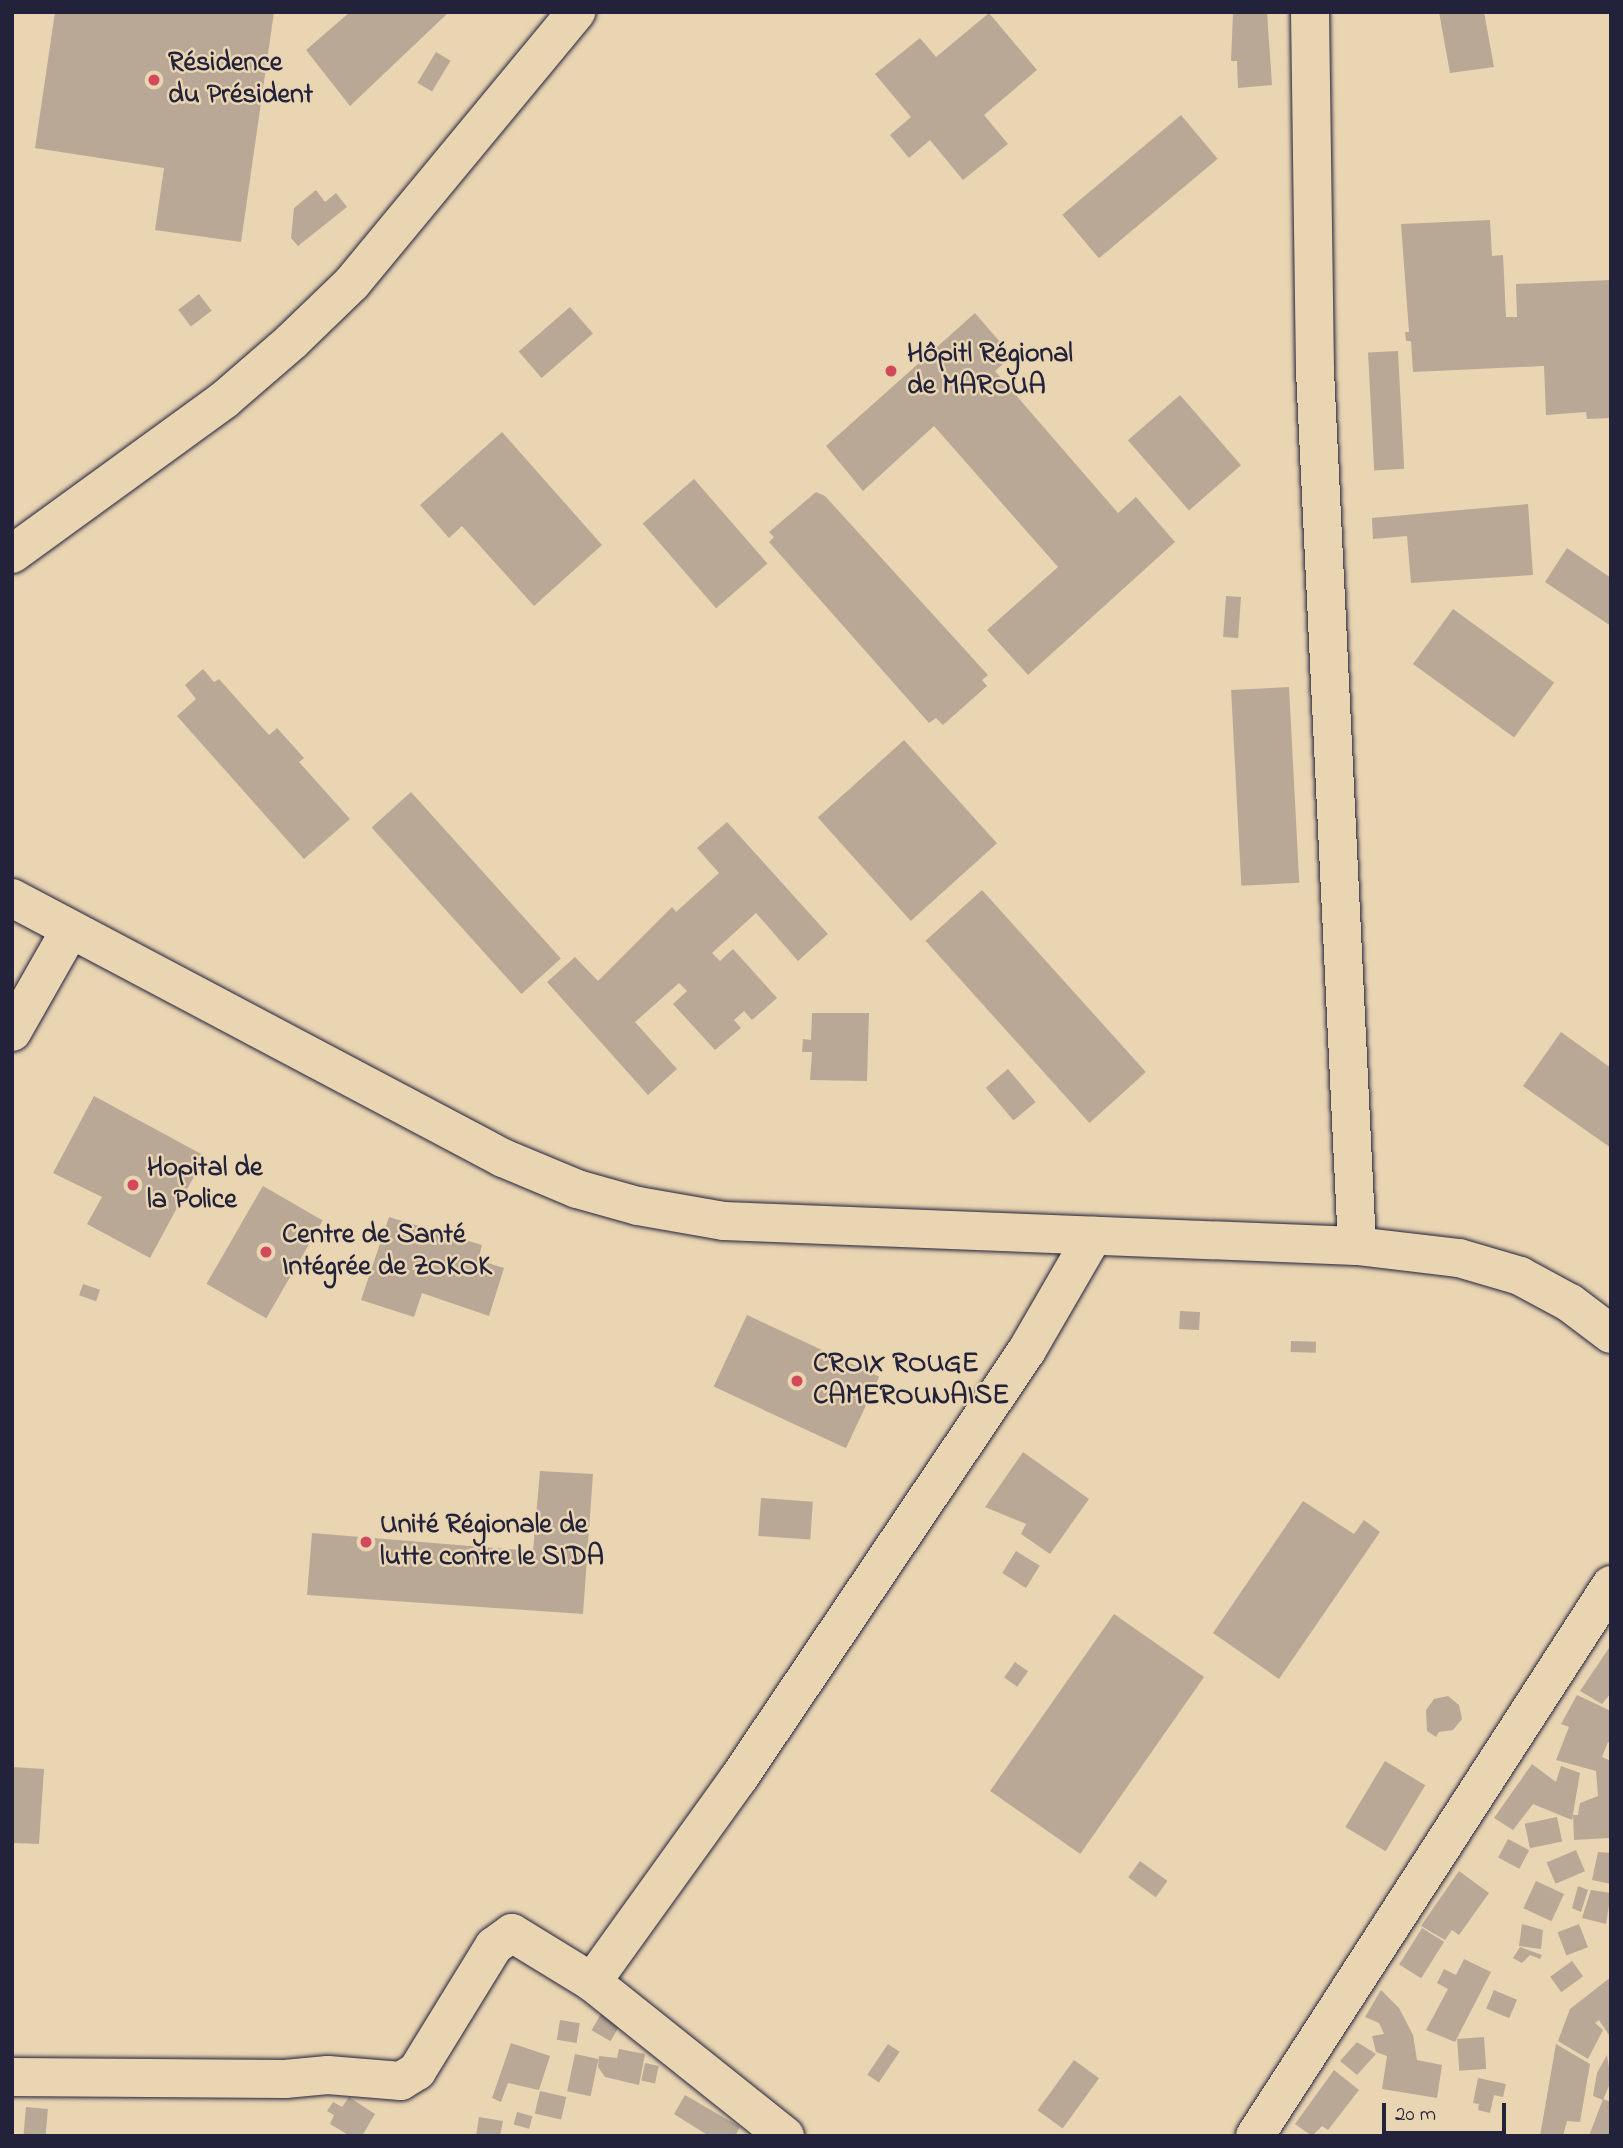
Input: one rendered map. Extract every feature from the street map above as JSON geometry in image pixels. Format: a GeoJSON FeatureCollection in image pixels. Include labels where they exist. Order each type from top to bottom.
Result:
{"type":"FeatureCollection","features":[{"type":"Feature","properties":{"kind":"street"},"geometry":{"type":"LineString","coordinates":[[12,554],[224,400],[342,293],[576,12]]}},
{"type":"Feature","properties":{"kind":"street"},"geometry":{"type":"LineString","coordinates":[[1310,12],[1315,385],[1357,1246]]}},
{"type":"Feature","properties":{"kind":"street"},"geometry":{"type":"LineString","coordinates":[[12,898],[503,1158],[576,1189],[638,1206],[724,1221],[1357,1246],[1459,1258],[1520,1276],[1570,1303],[1611,1334]]}},
{"type":"Feature","properties":{"kind":"street"},"geometry":{"type":"LineString","coordinates":[[12,1032],[71,930]]}},
{"type":"Feature","properties":{"kind":"street"},"geometry":{"type":"LineString","coordinates":[[592,1982],[738,1779],[1027,1350],[1093,1236]]}},
{"type":"Feature","properties":{"kind":"street"},"geometry":{"type":"LineString","coordinates":[[1255,2136],[1611,1585]]}},
{"type":"Feature","properties":{"kind":"street"},"geometry":{"type":"LineString","coordinates":[[12,2077],[285,2079],[328,2075],[401,2081],[417,2071],[494,1945],[512,1933],[592,1982],[785,2136]]}},
{"type":"Feature","properties":{"kind":"building","name":"Résidence du Président"},"geometry":{"type":"Polygon","coordinates":[[[55,12],[274,12],[241,242],[155,230],[164,168],[35,148],[55,12]]]}},
{"type":"Feature","properties":{"kind":"building"},"geometry":{"type":"Polygon","coordinates":[[[350,12],[449,12],[350,106],[306,50],[350,12]]]}},
{"type":"Feature","properties":{"kind":"building"},"geometry":{"type":"Polygon","coordinates":[[[1267,12],[1272,85],[1238,88],[1237,61],[1231,61],[1233,13],[1267,12]]]}},
{"type":"Feature","properties":{"kind":"building"},"geometry":{"type":"Polygon","coordinates":[[[1439,12],[1484,12],[1494,67],[1450,73],[1439,12]]]}},
{"type":"Feature","properties":{"kind":"building"},"geometry":{"type":"Polygon","coordinates":[[[989,13],[1037,70],[984,115],[1008,144],[963,180],[930,140],[909,158],[890,135],[911,117],[875,74],[920,38],[936,57],[989,13]]]}},
{"type":"Feature","properties":{"kind":"building"},"geometry":{"type":"Polygon","coordinates":[[[436,52],[451,61],[432,92],[417,83],[436,52]]]}},
{"type":"Feature","properties":{"kind":"building"},"geometry":{"type":"Polygon","coordinates":[[[1181,115],[1218,159],[1099,258],[1062,215],[1181,115]]]}},
{"type":"Feature","properties":{"kind":"building"},"geometry":{"type":"Polygon","coordinates":[[[316,190],[325,202],[336,193],[347,207],[298,246],[291,238],[294,208],[316,190]]]}},
{"type":"Feature","properties":{"kind":"building"},"geometry":{"type":"Polygon","coordinates":[[[1490,220],[1492,256],[1503,255],[1506,317],[1517,317],[1516,284],[1611,280],[1611,418],[1587,419],[1586,412],[1546,415],[1544,366],[1413,372],[1411,341],[1406,341],[1405,332],[1409,332],[1401,224],[1490,220]]]}},
{"type":"Feature","properties":{"kind":"building"},"geometry":{"type":"Polygon","coordinates":[[[199,294],[212,311],[191,326],[178,310],[199,294]]]}},
{"type":"Feature","properties":{"kind":"building"},"geometry":{"type":"Polygon","coordinates":[[[570,307],[593,333],[542,378],[519,352],[570,307]]]}},
{"type":"Feature","properties":{"kind":"building"},"geometry":{"type":"Polygon","coordinates":[[[975,313],[1012,356],[995,371],[1118,513],[1136,497],[1175,542],[1028,675],[987,630],[1058,567],[934,426],[863,491],[826,446],[975,313]]]}},
{"type":"Feature","properties":{"kind":"building"},"geometry":{"type":"Polygon","coordinates":[[[1398,351],[1404,469],[1374,470],[1368,353],[1398,351]]]}},
{"type":"Feature","properties":{"kind":"building"},"geometry":{"type":"Polygon","coordinates":[[[1180,395],[1241,465],[1189,510],[1128,440],[1180,395]]]}},
{"type":"Feature","properties":{"kind":"building"},"geometry":{"type":"Polygon","coordinates":[[[502,432],[602,545],[534,606],[462,526],[449,538],[420,505],[502,432]]]}},
{"type":"Feature","properties":{"kind":"building"},"geometry":{"type":"Polygon","coordinates":[[[694,479],[767,564],[716,608],[643,524],[694,479]]]}},
{"type":"Feature","properties":{"kind":"building"},"geometry":{"type":"Polygon","coordinates":[[[816,492],[825,496],[988,675],[982,680],[987,686],[943,725],[936,718],[929,723],[769,542],[774,537],[769,532],[816,492]]]}},
{"type":"Feature","properties":{"kind":"building"},"geometry":{"type":"Polygon","coordinates":[[[1528,504],[1533,575],[1411,583],[1407,536],[1373,539],[1372,518],[1528,504]]]}},
{"type":"Feature","properties":{"kind":"building"},"geometry":{"type":"Polygon","coordinates":[[[1567,548],[1611,578],[1611,626],[1545,582],[1567,548]]]}},
{"type":"Feature","properties":{"kind":"building"},"geometry":{"type":"Polygon","coordinates":[[[1226,596],[1241,597],[1238,638],[1223,637],[1226,596]]]}},
{"type":"Feature","properties":{"kind":"building"},"geometry":{"type":"Polygon","coordinates":[[[1453,609],[1554,682],[1514,737],[1413,664],[1453,609]]]}},
{"type":"Feature","properties":{"kind":"building"},"geometry":{"type":"Polygon","coordinates":[[[203,669],[214,682],[219,679],[269,735],[277,728],[304,758],[299,762],[350,819],[304,859],[177,716],[196,699],[185,685],[203,669]]]}},
{"type":"Feature","properties":{"kind":"building"},"geometry":{"type":"Polygon","coordinates":[[[1289,687],[1299,883],[1241,886],[1231,690],[1289,687]]]}},
{"type":"Feature","properties":{"kind":"building"},"geometry":{"type":"Polygon","coordinates":[[[904,740],[997,843],[911,921],[818,818],[904,740]]]}},
{"type":"Feature","properties":{"kind":"building"},"geometry":{"type":"Polygon","coordinates":[[[411,792],[561,958],[521,994],[372,827],[411,792]]]}},
{"type":"Feature","properties":{"kind":"building"},"geometry":{"type":"Polygon","coordinates":[[[727,822],[828,934],[798,961],[756,913],[712,953],[720,961],[733,949],[777,998],[752,1020],[744,1011],[734,1020],[741,1028],[715,1050],[673,1004],[687,991],[679,983],[635,1022],[677,1069],[648,1095],[547,982],[575,957],[598,981],[672,907],[676,912],[719,873],[697,848],[727,822]]]}},
{"type":"Feature","properties":{"kind":"building"},"geometry":{"type":"Polygon","coordinates":[[[982,890],[1146,1072],[1089,1123],[926,941],[982,890]]]}},
{"type":"Feature","properties":{"kind":"building"},"geometry":{"type":"Polygon","coordinates":[[[812,1013],[869,1013],[867,1081],[810,1080],[812,1052],[802,1052],[803,1039],[811,1040],[812,1013]]]}},
{"type":"Feature","properties":{"kind":"building"},"geometry":{"type":"Polygon","coordinates":[[[1561,1032],[1611,1068],[1611,1148],[1523,1086],[1561,1032]]]}},
{"type":"Feature","properties":{"kind":"building"},"geometry":{"type":"Polygon","coordinates":[[[1008,1069],[1036,1102],[1013,1121],[986,1088],[1008,1069]]]}},
{"type":"Feature","properties":{"kind":"building","name":"Hopital de la Police"},"geometry":{"type":"Polygon","coordinates":[[[94,1096],[205,1156],[150,1258],[87,1224],[102,1197],[53,1173],[94,1096]]]}},
{"type":"Feature","properties":{"kind":"building","name":"Centre de Santé Intégrée de ZOKOK"},"geometry":{"type":"Polygon","coordinates":[[[263,1186],[323,1220],[266,1318],[206,1284],[263,1186]]]}},
{"type":"Feature","properties":{"kind":"building"},"geometry":{"type":"Polygon","coordinates":[[[389,1217],[482,1245],[478,1260],[504,1268],[489,1316],[422,1293],[414,1317],[361,1300],[389,1217]]]}},
{"type":"Feature","properties":{"kind":"building"},"geometry":{"type":"Polygon","coordinates":[[[83,1284],[100,1290],[96,1301],[79,1295],[83,1284]]]}},
{"type":"Feature","properties":{"kind":"building"},"geometry":{"type":"Polygon","coordinates":[[[1180,1311],[1200,1312],[1199,1330],[1179,1329],[1180,1311]]]}},
{"type":"Feature","properties":{"kind":"building","name":"CROIX ROUGE CAMEROUNAISE"},"geometry":{"type":"Polygon","coordinates":[[[747,1315],[879,1377],[846,1448],[714,1387],[747,1315]]]}},
{"type":"Feature","properties":{"kind":"building"},"geometry":{"type":"Polygon","coordinates":[[[1291,1341],[1316,1342],[1316,1353],[1291,1352],[1291,1341]]]}},
{"type":"Feature","properties":{"kind":"building"},"geometry":{"type":"Polygon","coordinates":[[[1023,1452],[1089,1499],[1050,1554],[1021,1534],[1026,1524],[985,1507],[1023,1452]]]}},
{"type":"Feature","properties":{"kind":"building","name":"Unité Régionale de lutte contre le SIDA"},"geometry":{"type":"Polygon","coordinates":[[[540,1471],[593,1474],[583,1614],[307,1595],[312,1533],[533,1551],[540,1471]]]}},
{"type":"Feature","properties":{"kind":"building"},"geometry":{"type":"Polygon","coordinates":[[[761,1498],[813,1502],[810,1540],[758,1536],[761,1498]]]}},
{"type":"Feature","properties":{"kind":"building"},"geometry":{"type":"Polygon","coordinates":[[[1303,1501],[1354,1534],[1364,1520],[1380,1532],[1279,1679],[1213,1633],[1303,1501]]]}},
{"type":"Feature","properties":{"kind":"building"},"geometry":{"type":"Polygon","coordinates":[[[1016,1551],[1040,1566],[1026,1588],[1002,1573],[1016,1551]]]}},
{"type":"Feature","properties":{"kind":"building"},"geometry":{"type":"Polygon","coordinates":[[[1114,1614],[1204,1677],[1080,1854],[990,1791],[1114,1614]]]}},
{"type":"Feature","properties":{"kind":"building"},"geometry":{"type":"Polygon","coordinates":[[[1611,1645],[1611,1693],[1602,1704],[1580,1691],[1611,1645]]]}},
{"type":"Feature","properties":{"kind":"building"},"geometry":{"type":"Polygon","coordinates":[[[1015,1662],[1028,1671],[1017,1687],[1004,1678],[1015,1662]]]}},
{"type":"Feature","properties":{"kind":"building"},"geometry":{"type":"Polygon","coordinates":[[[1577,1695],[1611,1711],[1611,1744],[1608,1742],[1602,1757],[1611,1761],[1609,1838],[1574,1840],[1573,1815],[1578,1815],[1580,1803],[1598,1796],[1596,1771],[1556,1760],[1569,1727],[1561,1724],[1577,1695]]]}},
{"type":"Feature","properties":{"kind":"building"},"geometry":{"type":"Polygon","coordinates":[[[1448,1696],[1459,1705],[1462,1719],[1453,1730],[1439,1732],[1436,1737],[1427,1731],[1426,1710],[1434,1699],[1448,1696]]]}},
{"type":"Feature","properties":{"kind":"building"},"geometry":{"type":"Polygon","coordinates":[[[1385,1761],[1425,1785],[1386,1851],[1345,1827],[1385,1761]]]}},
{"type":"Feature","properties":{"kind":"building"},"geometry":{"type":"Polygon","coordinates":[[[1532,1764],[1556,1782],[1561,1766],[1580,1773],[1572,1820],[1533,1804],[1513,1830],[1494,1818],[1532,1764]]]}},
{"type":"Feature","properties":{"kind":"building"},"geometry":{"type":"Polygon","coordinates":[[[12,1767],[44,1769],[39,1844],[12,1843],[12,1767]]]}},
{"type":"Feature","properties":{"kind":"building"},"geometry":{"type":"Polygon","coordinates":[[[1557,1817],[1562,1841],[1530,1848],[1525,1824],[1557,1817]]]}},
{"type":"Feature","properties":{"kind":"building"},"geometry":{"type":"Polygon","coordinates":[[[1508,1839],[1529,1850],[1519,1869],[1498,1858],[1508,1839]]]}},
{"type":"Feature","properties":{"kind":"building"},"geometry":{"type":"Polygon","coordinates":[[[1576,1850],[1585,1871],[1556,1884],[1547,1863],[1576,1850]]]}},
{"type":"Feature","properties":{"kind":"building"},"geometry":{"type":"Polygon","coordinates":[[[1598,1852],[1611,1853],[1611,1884],[1592,1880],[1598,1852]]]}},
{"type":"Feature","properties":{"kind":"building"},"geometry":{"type":"Polygon","coordinates":[[[1140,1861],[1168,1881],[1156,1897],[1128,1877],[1140,1861]]]}},
{"type":"Feature","properties":{"kind":"building"},"geometry":{"type":"Polygon","coordinates":[[[1459,1871],[1489,1893],[1459,1935],[1452,1930],[1445,1940],[1421,1926],[1459,1871]]]}},
{"type":"Feature","properties":{"kind":"building"},"geometry":{"type":"Polygon","coordinates":[[[1536,1881],[1564,1894],[1551,1921],[1523,1908],[1536,1881]]]}},
{"type":"Feature","properties":{"kind":"building"},"geometry":{"type":"Polygon","coordinates":[[[1578,1886],[1588,1890],[1581,1912],[1572,1908],[1578,1886]]]}},
{"type":"Feature","properties":{"kind":"building"},"geometry":{"type":"Polygon","coordinates":[[[1591,1890],[1611,1893],[1606,1924],[1582,1918],[1591,1890]]]}},
{"type":"Feature","properties":{"kind":"building"},"geometry":{"type":"Polygon","coordinates":[[[1522,1924],[1543,1930],[1541,1949],[1519,1946],[1522,1924]]]}},
{"type":"Feature","properties":{"kind":"building"},"geometry":{"type":"Polygon","coordinates":[[[1579,1924],[1588,1947],[1566,1956],[1558,1932],[1579,1924]]]}},
{"type":"Feature","properties":{"kind":"building"},"geometry":{"type":"Polygon","coordinates":[[[1422,1928],[1444,1942],[1421,1978],[1399,1964],[1422,1928]]]}},
{"type":"Feature","properties":{"kind":"building"},"geometry":{"type":"Polygon","coordinates":[[[1520,1947],[1542,1955],[1540,1959],[1530,1955],[1522,1963],[1513,1958],[1520,1947]]]}},
{"type":"Feature","properties":{"kind":"building"},"geometry":{"type":"Polygon","coordinates":[[[1464,1959],[1491,1972],[1455,2042],[1426,2030],[1448,1989],[1437,1983],[1444,1969],[1456,1975],[1464,1959]]]}},
{"type":"Feature","properties":{"kind":"building"},"geometry":{"type":"Polygon","coordinates":[[[1572,1961],[1583,1976],[1561,1992],[1550,1977],[1572,1961]]]}},
{"type":"Feature","properties":{"kind":"building"},"geometry":{"type":"Polygon","coordinates":[[[1611,1977],[1611,2038],[1599,2020],[1595,2023],[1603,2030],[1588,2059],[1558,2041],[1570,2009],[1611,1977]]]}},
{"type":"Feature","properties":{"kind":"building"},"geometry":{"type":"Polygon","coordinates":[[[1381,1990],[1399,2008],[1413,2035],[1417,2060],[1442,2065],[1437,2098],[1382,2089],[1387,2056],[1376,2052],[1372,2036],[1384,2034],[1379,2023],[1365,2017],[1381,1990]]]}},
{"type":"Feature","properties":{"kind":"building"},"geometry":{"type":"Polygon","coordinates":[[[1494,1990],[1517,2000],[1509,2018],[1486,2008],[1494,1990]]]}},
{"type":"Feature","properties":{"kind":"building"},"geometry":{"type":"Polygon","coordinates":[[[602,2012],[621,2023],[611,2041],[592,2030],[602,2012]]]}},
{"type":"Feature","properties":{"kind":"building"},"geometry":{"type":"Polygon","coordinates":[[[560,2020],[580,2023],[577,2043],[557,2040],[560,2020]]]}},
{"type":"Feature","properties":{"kind":"building"},"geometry":{"type":"Polygon","coordinates":[[[1484,2037],[1486,2069],[1459,2071],[1457,2039],[1484,2037]]]}},
{"type":"Feature","properties":{"kind":"building"},"geometry":{"type":"Polygon","coordinates":[[[1357,2042],[1376,2054],[1357,2075],[1340,2061],[1357,2042]]]}},
{"type":"Feature","properties":{"kind":"building"},"geometry":{"type":"Polygon","coordinates":[[[511,2043],[550,2056],[539,2090],[508,2083],[501,2102],[492,2098],[511,2043]]]}},
{"type":"Feature","properties":{"kind":"building"},"geometry":{"type":"Polygon","coordinates":[[[888,2044],[900,2052],[879,2083],[867,2075],[888,2044]]]}},
{"type":"Feature","properties":{"kind":"building"},"geometry":{"type":"Polygon","coordinates":[[[1556,2044],[1590,2064],[1580,2122],[1567,2121],[1563,2136],[1540,2136],[1556,2044]]]}},
{"type":"Feature","properties":{"kind":"building"},"geometry":{"type":"Polygon","coordinates":[[[619,2049],[645,2054],[639,2085],[605,2077],[598,2067],[599,2056],[617,2058],[619,2049]]]}},
{"type":"Feature","properties":{"kind":"building"},"geometry":{"type":"Polygon","coordinates":[[[575,2054],[598,2059],[591,2096],[567,2091],[575,2054]]]}},
{"type":"Feature","properties":{"kind":"building"},"geometry":{"type":"Polygon","coordinates":[[[1607,2055],[1611,2081],[1603,2100],[1593,2096],[1597,2073],[1607,2055]]]}},
{"type":"Feature","properties":{"kind":"building"},"geometry":{"type":"Polygon","coordinates":[[[1074,2060],[1099,2078],[1063,2128],[1038,2110],[1074,2060]]]}},
{"type":"Feature","properties":{"kind":"building"},"geometry":{"type":"Polygon","coordinates":[[[645,2063],[659,2066],[655,2084],[641,2081],[645,2063]]]}},
{"type":"Feature","properties":{"kind":"building"},"geometry":{"type":"Polygon","coordinates":[[[1334,2070],[1359,2090],[1328,2130],[1322,2126],[1312,2136],[1295,2124],[1334,2070]]]}},
{"type":"Feature","properties":{"kind":"building"},"geometry":{"type":"Polygon","coordinates":[[[1478,2078],[1506,2084],[1503,2097],[1494,2095],[1490,2113],[1478,2110],[1479,2104],[1473,2103],[1478,2078]]]}},
{"type":"Feature","properties":{"kind":"building"},"geometry":{"type":"Polygon","coordinates":[[[540,2091],[566,2097],[561,2119],[535,2113],[540,2091]]]}},
{"type":"Feature","properties":{"kind":"building"},"geometry":{"type":"Polygon","coordinates":[[[685,2095],[740,2127],[735,2136],[709,2136],[674,2114],[685,2095]]]}},
{"type":"Feature","properties":{"kind":"building"},"geometry":{"type":"Polygon","coordinates":[[[349,2097],[375,2114],[362,2136],[350,2136],[330,2124],[334,2115],[327,2111],[333,2102],[342,2107],[349,2097]]]}},
{"type":"Feature","properties":{"kind":"building"},"geometry":{"type":"Polygon","coordinates":[[[1603,2099],[1611,2102],[1611,2136],[1589,2136],[1603,2099]]]}},
{"type":"Feature","properties":{"kind":"building"},"geometry":{"type":"Polygon","coordinates":[[[26,2107],[48,2109],[46,2136],[23,2136],[26,2107]]]}},
{"type":"Feature","properties":{"kind":"building"},"geometry":{"type":"Polygon","coordinates":[[[517,2112],[532,2116],[529,2129],[514,2125],[517,2112]]]}},
{"type":"Feature","properties":{"kind":"building"},"geometry":{"type":"Polygon","coordinates":[[[479,2117],[503,2121],[500,2136],[476,2136],[479,2117]]]}},
{"type":"Feature","properties":{"kind":"place","name":"Résidence du Président"},"geometry":{"type":"Point","coordinates":[154,80]}},
{"type":"Feature","properties":{"kind":"place","name":"Hôpitl Régional de MAROUA"},"geometry":{"type":"Point","coordinates":[891,371]}},
{"type":"Feature","properties":{"kind":"place","name":"Hopital de la Police"},"geometry":{"type":"Point","coordinates":[133,1185]}},
{"type":"Feature","properties":{"kind":"place","name":"Centre de Santé Intégrée de ZOKOK"},"geometry":{"type":"Point","coordinates":[266,1252]}},
{"type":"Feature","properties":{"kind":"place","name":"CROIX ROUGE CAMEROUNAISE"},"geometry":{"type":"Point","coordinates":[797,1381]}},
{"type":"Feature","properties":{"kind":"place","name":"Unité Régionale de lutte contre le SIDA"},"geometry":{"type":"Point","coordinates":[366,1542]}}]}
